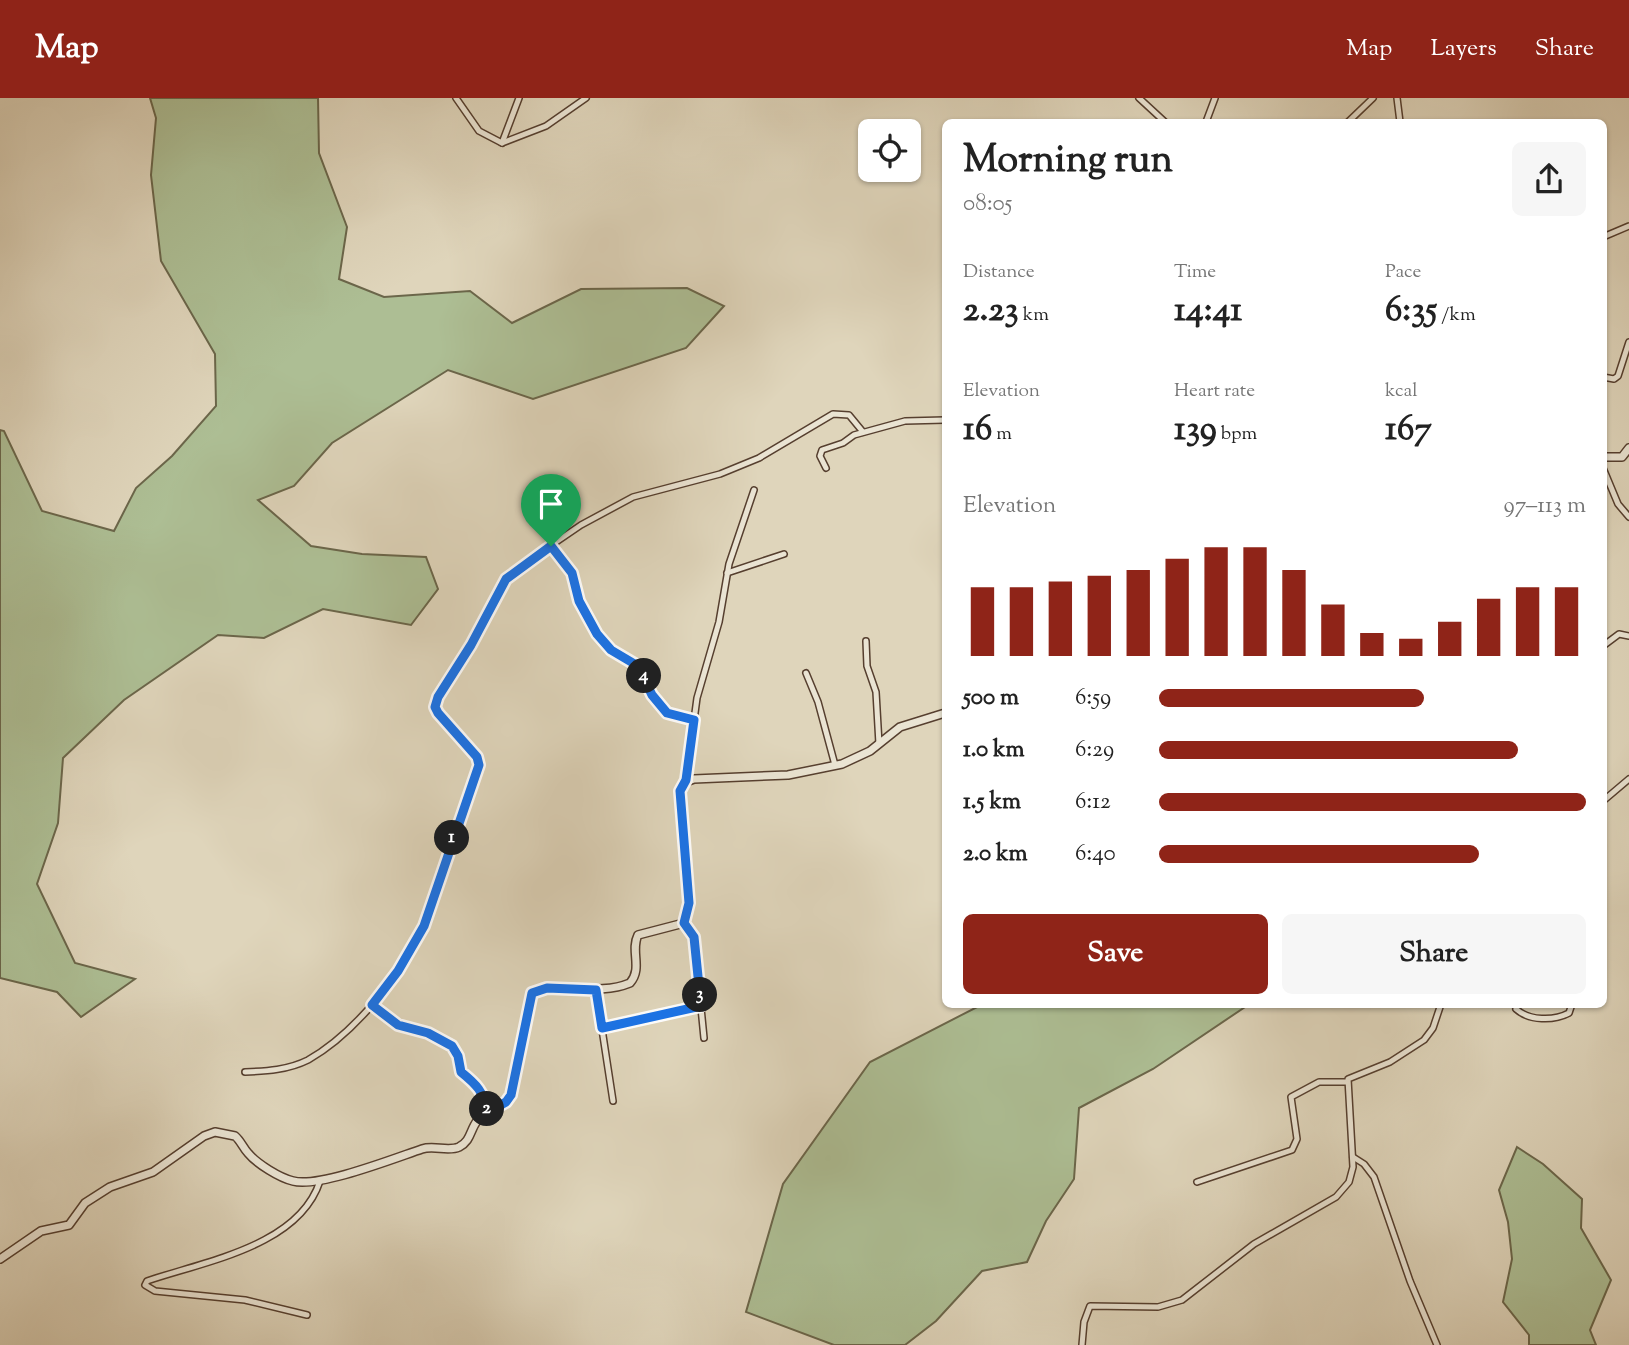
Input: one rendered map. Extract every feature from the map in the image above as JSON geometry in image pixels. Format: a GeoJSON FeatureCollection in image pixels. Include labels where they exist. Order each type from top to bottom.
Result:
{"type":"FeatureCollection","features":[{"type":"Feature","properties":{"kind":"street"},"geometry":{"type":"LineString","coordinates":[[456,98],[479,131],[502,143],[547,125],[586,98]]}},
{"type":"Feature","properties":{"kind":"street"},"geometry":{"type":"LineString","coordinates":[[502,143],[519,98]]}},
{"type":"Feature","properties":{"kind":"street"},"geometry":{"type":"LineString","coordinates":[[1139,98],[1162,119]]}},
{"type":"Feature","properties":{"kind":"street"},"geometry":{"type":"LineString","coordinates":[[1207,119],[1215,98]]}},
{"type":"Feature","properties":{"kind":"street"},"geometry":{"type":"LineString","coordinates":[[1351,119],[1373,98]]}},
{"type":"Feature","properties":{"kind":"street"},"geometry":{"type":"LineString","coordinates":[[1397,98],[1400,119]]}},
{"type":"Feature","properties":{"kind":"street"},"geometry":{"type":"LineString","coordinates":[[1607,235],[1629,226]]}},
{"type":"Feature","properties":{"kind":"street"},"geometry":{"type":"LineString","coordinates":[[1607,378],[1614,379],[1618,376],[1629,342]]}},
{"type":"Feature","properties":{"kind":"street"},"geometry":{"type":"LineString","coordinates":[[246,1072],[277,1070],[306,1061],[327,1047],[372,1005],[398,971],[424,926],[479,765],[477,757],[435,707],[438,697],[471,645],[506,579],[551,546],[633,497],[720,474],[759,458],[834,414],[849,415],[863,432]]}},
{"type":"Feature","properties":{"kind":"street"},"geometry":{"type":"LineString","coordinates":[[826,468],[820,456],[822,450],[863,432],[909,420],[942,419]]}},
{"type":"Feature","properties":{"kind":"street"},"geometry":{"type":"LineString","coordinates":[[1607,457],[1622,457],[1629,448]]}},
{"type":"Feature","properties":{"kind":"street"},"geometry":{"type":"LineString","coordinates":[[1607,478],[1618,504],[1629,517]]}},
{"type":"Feature","properties":{"kind":"street"},"geometry":{"type":"LineString","coordinates":[[704,1038],[694,937],[684,923],[689,903],[680,791],[686,780],[694,720],[719,622],[727,573],[754,490]]}},
{"type":"Feature","properties":{"kind":"street"},"geometry":{"type":"LineString","coordinates":[[551,546],[572,573],[579,601],[597,634],[611,650],[638,666],[652,695],[667,713],[694,720]]}},
{"type":"Feature","properties":{"kind":"street"},"geometry":{"type":"LineString","coordinates":[[727,573],[784,554]]}},
{"type":"Feature","properties":{"kind":"street"},"geometry":{"type":"LineString","coordinates":[[1607,643],[1619,634],[1629,636]]}},
{"type":"Feature","properties":{"kind":"street"},"geometry":{"type":"LineString","coordinates":[[866,641],[867,666],[876,692],[879,744]]}},
{"type":"Feature","properties":{"kind":"street"},"geometry":{"type":"LineString","coordinates":[[806,673],[818,702],[835,765]]}},
{"type":"Feature","properties":{"kind":"street"},"geometry":{"type":"LineString","coordinates":[[686,780],[788,775],[835,765],[856,758],[900,727],[942,714]]}},
{"type":"Feature","properties":{"kind":"street"},"geometry":{"type":"LineString","coordinates":[[1607,798],[1629,779]]}},
{"type":"Feature","properties":{"kind":"street"},"geometry":{"type":"LineString","coordinates":[[0,1259],[41,1231],[69,1225],[80,1206],[99,1193],[153,1172],[204,1136],[215,1132],[235,1136],[249,1155],[290,1181],[320,1181],[356,1169],[388,1163],[426,1148],[457,1148],[468,1139],[479,1118],[506,1102],[511,1095],[532,993],[547,988],[596,990],[621,987],[635,978],[638,970],[634,947],[638,934],[684,923]]}},
{"type":"Feature","properties":{"kind":"street"},"geometry":{"type":"LineString","coordinates":[[596,990],[613,1101]]}},
{"type":"Feature","properties":{"kind":"street"},"geometry":{"type":"LineString","coordinates":[[372,1005],[398,1025],[428,1033],[452,1046],[458,1056],[461,1072],[479,1085],[488,1112]]}},
{"type":"Feature","properties":{"kind":"street"},"geometry":{"type":"LineString","coordinates":[[602,1028],[701,1006]]}},
{"type":"Feature","properties":{"kind":"street"},"geometry":{"type":"LineString","coordinates":[[1197,1182],[1292,1150],[1297,1139],[1291,1097],[1319,1082],[1346,1082],[1390,1062],[1424,1040],[1433,1028],[1440,1008]]}},
{"type":"Feature","properties":{"kind":"street"},"geometry":{"type":"LineString","coordinates":[[1516,1009],[1526,1017],[1561,1017],[1569,1013],[1571,1008]]}},
{"type":"Feature","properties":{"kind":"street"},"geometry":{"type":"LineString","coordinates":[[1082,1345],[1084,1322],[1090,1306],[1158,1307],[1182,1300],[1254,1244],[1336,1197],[1349,1182],[1353,1157],[1346,1082]]}},
{"type":"Feature","properties":{"kind":"street"},"geometry":{"type":"LineString","coordinates":[[1353,1157],[1364,1164],[1374,1177],[1410,1281],[1437,1345]]}},
{"type":"Feature","properties":{"kind":"street"},"geometry":{"type":"LineString","coordinates":[[307,1315],[258,1302],[155,1291],[145,1284],[147,1280],[207,1262],[285,1230],[315,1198],[320,1181]]}},
{"type":"Feature","properties":{"kind":"green space"},"geometry":{"type":"Polygon","coordinates":[[[150,98],[318,98],[319,153],[347,227],[339,279],[384,297],[470,291],[512,323],[581,289],[687,288],[724,306],[686,348],[533,399],[448,370],[332,443],[294,486],[258,500],[311,546],[362,554],[426,557],[438,589],[411,625],[323,609],[264,638],[218,635],[124,700],[63,758],[58,823],[37,884],[75,963],[135,979],[81,1017],[57,992],[0,978],[0,430],[4,431],[42,511],[114,531],[136,488],[172,456],[216,406],[215,354],[161,261],[151,175],[156,118],[150,98]]]}},
{"type":"Feature","properties":{"kind":"green space"},"geometry":{"type":"Polygon","coordinates":[[[975,1008],[1244,1008],[1153,1069],[1079,1108],[1074,1179],[1046,1221],[1027,1262],[982,1271],[936,1321],[905,1345],[834,1345],[746,1312],[783,1184],[870,1062],[975,1008]]]}},
{"type":"Feature","properties":{"kind":"green space"},"geometry":{"type":"Polygon","coordinates":[[[1517,1147],[1543,1164],[1582,1199],[1581,1228],[1611,1280],[1590,1330],[1596,1345],[1529,1345],[1529,1335],[1503,1302],[1512,1259],[1508,1222],[1499,1190],[1517,1147]]]}},
{"type":"Feature","properties":{"kind":"route"},"geometry":{"type":"LineString","coordinates":[[551,546],[572,573],[579,601],[597,634],[611,650],[638,666],[652,695],[667,713],[694,720],[690,762],[680,791],[689,903],[684,923],[694,937],[701,1006],[602,1028],[596,990],[547,988],[532,993],[511,1095],[506,1102],[488,1112],[479,1085],[461,1072],[458,1056],[452,1046],[428,1033],[398,1025],[372,1005],[398,971],[424,926],[462,807],[479,765],[477,757],[438,713],[435,707],[438,697],[471,645],[506,579],[551,546]]}}]}
